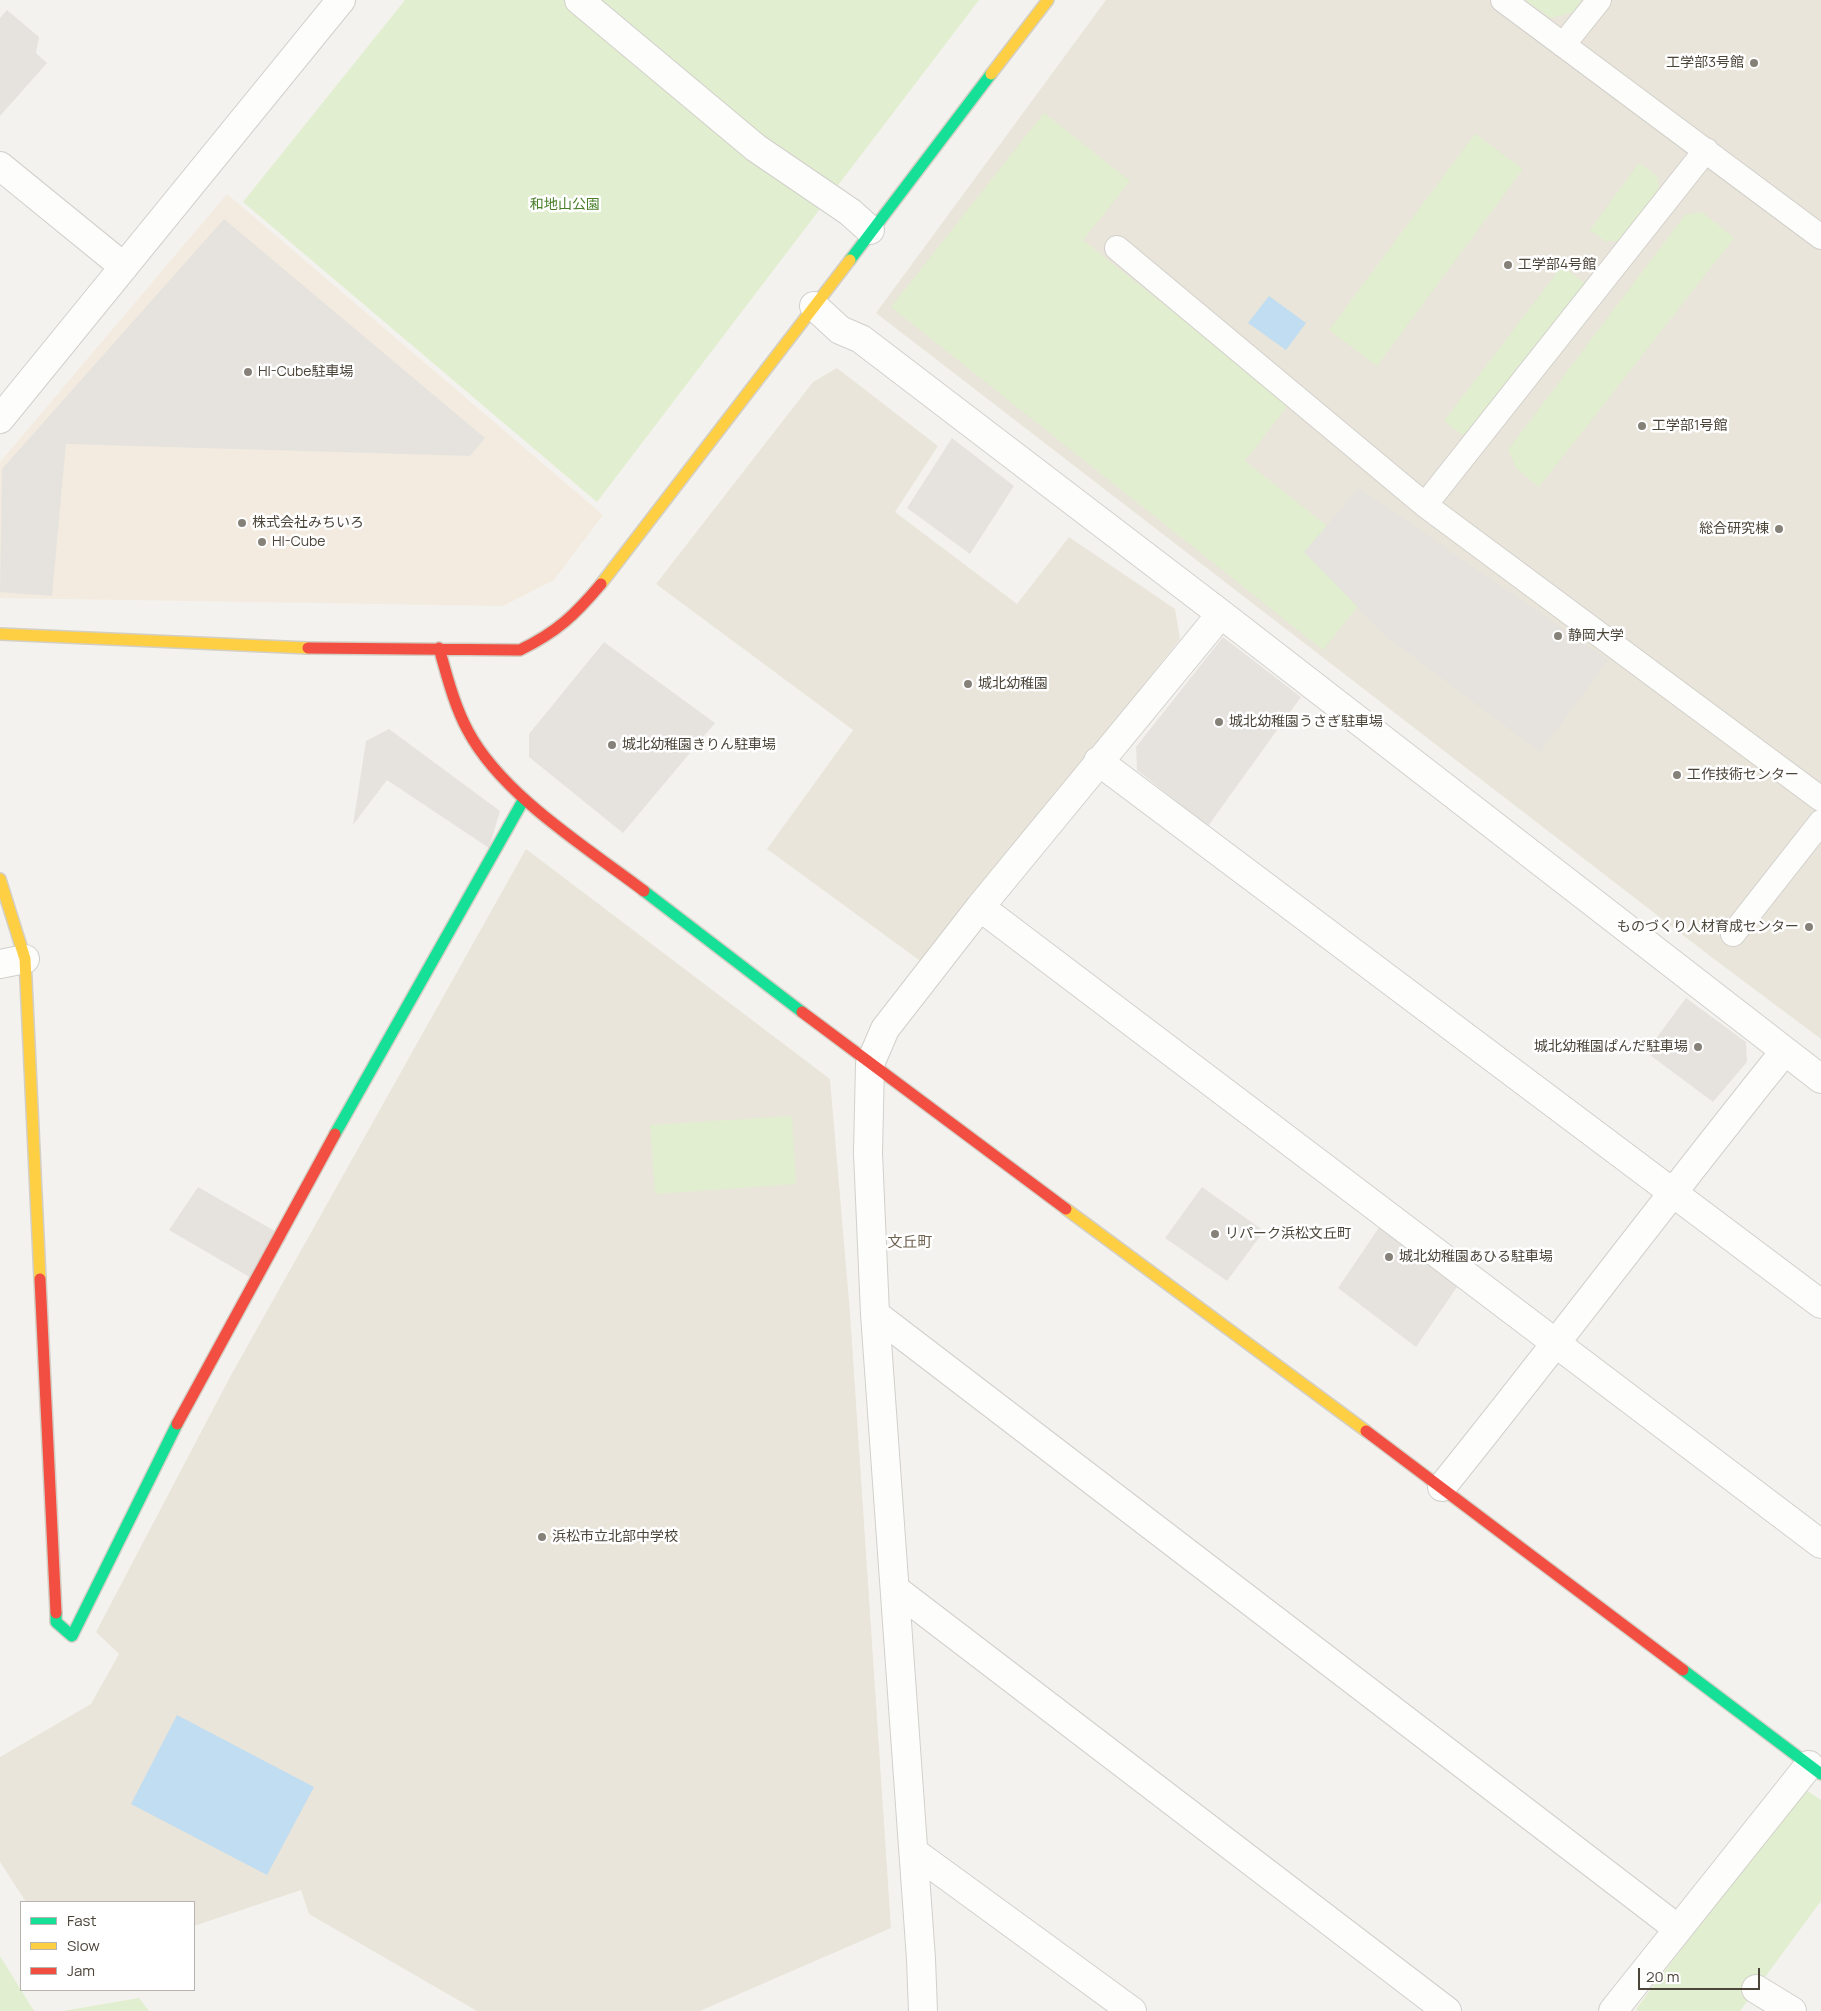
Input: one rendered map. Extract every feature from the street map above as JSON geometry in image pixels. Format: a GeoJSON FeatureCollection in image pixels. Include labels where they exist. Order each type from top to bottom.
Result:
{"type":"FeatureCollection","features":[{"type":"Feature","properties":{"kind":"street"},"geometry":{"type":"LineString","coordinates":[[0,419],[341,0]]}},
{"type":"Feature","properties":{"kind":"street"},"geometry":{"type":"LineString","coordinates":[[578,0],[756,148],[850,212],[870,230]]}},
{"type":"Feature","properties":{"kind":"street"},"geometry":{"type":"LineString","coordinates":[[0,634],[356,650],[439,648],[520,650],[550,635],[583,604],[622,558],[870,230],[1048,0]]}},
{"type":"Feature","properties":{"kind":"street"},"geometry":{"type":"LineString","coordinates":[[0,166],[124,267]]}},
{"type":"Feature","properties":{"kind":"street"},"geometry":{"type":"LineString","coordinates":[[814,306],[840,330],[861,339],[1221,614],[1821,1079]]}},
{"type":"Feature","properties":{"kind":"street"},"geometry":{"type":"LineString","coordinates":[[923,2011],[914,1852],[875,1314],[868,1153],[870,1064],[885,1029],[980,907],[1098,761],[1221,614]]}},
{"type":"Feature","properties":{"kind":"street"},"geometry":{"type":"LineString","coordinates":[[439,648],[460,717],[478,750],[500,777],[524,799],[870,1064],[1442,1487],[1815,1769],[1676,1928],[1613,2011]]}},
{"type":"Feature","properties":{"kind":"street"},"geometry":{"type":"LineString","coordinates":[[1098,761],[1821,1304]]}},
{"type":"Feature","properties":{"kind":"street"},"geometry":{"type":"LineString","coordinates":[[0,879],[12,962],[56,1622],[72,1636],[196,1386],[428,966],[524,799]]}},
{"type":"Feature","properties":{"kind":"street"},"geometry":{"type":"LineString","coordinates":[[980,907],[1821,1544]]}},
{"type":"Feature","properties":{"kind":"street"},"geometry":{"type":"LineString","coordinates":[[1442,1487],[1556,1345],[1671,1192],[1784,1052]]}},
{"type":"Feature","properties":{"kind":"street"},"geometry":{"type":"LineString","coordinates":[[875,1314],[1676,1928]]}},
{"type":"Feature","properties":{"kind":"street"},"geometry":{"type":"LineString","coordinates":[[895,1589],[1447,2011]]}},
{"type":"Feature","properties":{"kind":"street"},"geometry":{"type":"LineString","coordinates":[[914,1852],[1132,2011]]}},
{"type":"Feature","properties":{"kind":"street"},"geometry":{"type":"LineString","coordinates":[[1756,1990],[1792,2011]]}},
{"type":"Feature","properties":{"kind":"lane"},"geometry":{"type":"LineString","coordinates":[[1503,0],[1821,237]]}},
{"type":"Feature","properties":{"kind":"lane"},"geometry":{"type":"LineString","coordinates":[[1563,45],[1599,0]]}},
{"type":"Feature","properties":{"kind":"lane"},"geometry":{"type":"LineString","coordinates":[[1425,505],[1706,150]]}},
{"type":"Feature","properties":{"kind":"lane"},"geometry":{"type":"LineString","coordinates":[[1117,248],[1425,505],[1821,799]]}},
{"type":"Feature","properties":{"kind":"lane"},"geometry":{"type":"LineString","coordinates":[[1733,934],[1821,822]]}},
{"type":"Feature","properties":{"kind":"shaded area","name":"静岡大学"},"geometry":{"type":"Polygon","coordinates":[[[1106,0],[1821,0],[1821,1039],[1714,959],[876,313],[1106,0]]]}},
{"type":"Feature","properties":{"kind":"shaded area"},"geometry":{"type":"Polygon","coordinates":[[[7,10],[39,37],[36,53],[47,63],[0,116],[0,18],[7,10]]]}},
{"type":"Feature","properties":{"kind":"shaded area"},"geometry":{"type":"Polygon","coordinates":[[[227,194],[603,515],[554,580],[503,606],[0,598],[0,462],[227,194]]]}},
{"type":"Feature","properties":{"kind":"shaded area","name":"HI-Cube駐車場"},"geometry":{"type":"Polygon","coordinates":[[[224,219],[485,438],[470,456],[66,444],[52,596],[0,592],[2,469],[224,219]]]}},
{"type":"Feature","properties":{"kind":"shaded area","name":"城北幼稚園"},"geometry":{"type":"Polygon","coordinates":[[[837,368],[938,446],[895,512],[1017,604],[1069,537],[1175,609],[1180,639],[923,963],[767,849],[853,730],[656,584],[813,382],[837,368]]]}},
{"type":"Feature","properties":{"kind":"shaded area"},"geometry":{"type":"Polygon","coordinates":[[[952,438],[1014,486],[970,554],[907,508],[952,438]]]}},
{"type":"Feature","properties":{"kind":"shaded area"},"geometry":{"type":"Polygon","coordinates":[[[1359,488],[1608,660],[1540,752],[1387,637],[1304,552],[1359,488]]]}},
{"type":"Feature","properties":{"kind":"shaded area","name":"城北幼稚園うさぎ駐車場"},"geometry":{"type":"Polygon","coordinates":[[[1223,637],[1301,697],[1208,826],[1137,770],[1136,747],[1223,637]]]}},
{"type":"Feature","properties":{"kind":"shaded area","name":"城北幼稚園きりん駐車場"},"geometry":{"type":"Polygon","coordinates":[[[604,642],[715,723],[623,833],[529,757],[529,734],[604,642]]]}},
{"type":"Feature","properties":{"kind":"shaded area"},"geometry":{"type":"Polygon","coordinates":[[[389,729],[500,811],[489,848],[387,780],[353,825],[366,741],[389,729]]]}},
{"type":"Feature","properties":{"kind":"shaded area"},"geometry":{"type":"Polygon","coordinates":[[[526,849],[830,1079],[850,1313],[891,1928],[700,2011],[477,2011],[309,1914],[301,1890],[195,1926],[195,1901],[25,1901],[0,1862],[0,1757],[91,1704],[119,1654],[96,1632],[230,1377],[526,849]]]}},
{"type":"Feature","properties":{"kind":"shaded area","name":"城北幼稚園ぱんだ駐車場"},"geometry":{"type":"Polygon","coordinates":[[[1686,998],[1746,1042],[1747,1062],[1713,1102],[1646,1052],[1686,998]]]}},
{"type":"Feature","properties":{"kind":"shaded area"},"geometry":{"type":"Polygon","coordinates":[[[198,1187],[287,1238],[258,1282],[169,1230],[198,1187]]]}},
{"type":"Feature","properties":{"kind":"shaded area","name":"リパーク浜松文丘町"},"geometry":{"type":"Polygon","coordinates":[[[1202,1187],[1264,1231],[1227,1281],[1165,1238],[1202,1187]]]}},
{"type":"Feature","properties":{"kind":"shaded area","name":"城北幼稚園あひる駐車場"},"geometry":{"type":"Polygon","coordinates":[[[1380,1226],[1457,1287],[1416,1347],[1338,1288],[1380,1226]]]}},
{"type":"Feature","properties":{"kind":"green space","name":"和地山公園"},"geometry":{"type":"Polygon","coordinates":[[[405,0],[979,0],[597,502],[243,202],[405,0]]]}},
{"type":"Feature","properties":{"kind":"green space"},"geometry":{"type":"Polygon","coordinates":[[[1525,0],[1581,0],[1577,11],[1551,18],[1525,0]]]}},
{"type":"Feature","properties":{"kind":"green space"},"geometry":{"type":"Polygon","coordinates":[[[1044,113],[1130,181],[1083,240],[1289,404],[1245,461],[1385,572],[1323,650],[891,307],[1044,113]]]}},
{"type":"Feature","properties":{"kind":"green space"},"geometry":{"type":"Polygon","coordinates":[[[1475,134],[1523,169],[1377,366],[1329,330],[1475,134]]]}},
{"type":"Feature","properties":{"kind":"green space"},"geometry":{"type":"Polygon","coordinates":[[[1639,163],[1657,176],[1660,195],[1626,241],[1605,241],[1590,230],[1639,163]]]}},
{"type":"Feature","properties":{"kind":"green space"},"geometry":{"type":"Polygon","coordinates":[[[1702,212],[1734,238],[1539,487],[1517,469],[1508,450],[1685,215],[1702,212]]]}},
{"type":"Feature","properties":{"kind":"green space"},"geometry":{"type":"Polygon","coordinates":[[[1562,266],[1586,284],[1481,449],[1444,421],[1562,266]]]}},
{"type":"Feature","properties":{"kind":"green space"},"geometry":{"type":"Polygon","coordinates":[[[792,1116],[796,1184],[655,1194],[650,1125],[792,1116]]]}},
{"type":"Feature","properties":{"kind":"green space"},"geometry":{"type":"Polygon","coordinates":[[[1803,1788],[1821,1800],[1821,1901],[1740,2011],[1638,2011],[1636,2009],[1803,1788]]]}},
{"type":"Feature","properties":{"kind":"green space"},"geometry":{"type":"Polygon","coordinates":[[[0,1956],[34,2011],[0,2011],[0,1956]]]}},
{"type":"Feature","properties":{"kind":"green space"},"geometry":{"type":"Polygon","coordinates":[[[139,1998],[149,2011],[63,2011],[139,1998]]]}},
{"type":"Feature","properties":{"kind":"water"},"geometry":{"type":"Polygon","coordinates":[[[1269,296],[1306,323],[1286,350],[1248,323],[1269,296]]]}},
{"type":"Feature","properties":{"kind":"water"},"geometry":{"type":"Polygon","coordinates":[[[177,1715],[314,1787],[267,1875],[131,1804],[177,1715]]]}},
{"type":"Feature","properties":{"kind":"traffic: fast"},"geometry":{"type":"LineString","coordinates":[[850,260],[991,74]]}},
{"type":"Feature","properties":{"kind":"traffic: fast"},"geometry":{"type":"LineString","coordinates":[[335,1134],[524,799]]}},
{"type":"Feature","properties":{"kind":"traffic: fast"},"geometry":{"type":"LineString","coordinates":[[644,891],[802,1012]]}},
{"type":"Feature","properties":{"kind":"traffic: fast"},"geometry":{"type":"LineString","coordinates":[[56,1613],[56,1622],[72,1636],[177,1424]]}},
{"type":"Feature","properties":{"kind":"traffic: fast"},"geometry":{"type":"LineString","coordinates":[[1683,1670],[1821,1774]]}},
{"type":"Feature","properties":{"kind":"traffic: slow"},"geometry":{"type":"LineString","coordinates":[[991,74],[1048,0]]}},
{"type":"Feature","properties":{"kind":"traffic: slow"},"geometry":{"type":"LineString","coordinates":[[601,584],[850,260]]}},
{"type":"Feature","properties":{"kind":"traffic: slow"},"geometry":{"type":"LineString","coordinates":[[0,634],[308,648]]}},
{"type":"Feature","properties":{"kind":"traffic: slow"},"geometry":{"type":"LineString","coordinates":[[0,879],[25,959],[40,1279]]}},
{"type":"Feature","properties":{"kind":"traffic: slow"},"geometry":{"type":"LineString","coordinates":[[1066,1209],[1366,1431]]}},
{"type":"Feature","properties":{"kind":"traffic: jam"},"geometry":{"type":"LineString","coordinates":[[308,648],[520,650],[565,622],[601,584]]}},
{"type":"Feature","properties":{"kind":"traffic: jam"},"geometry":{"type":"LineString","coordinates":[[439,648],[451,690],[463,721],[483,754],[502,777],[547,819],[644,891]]}},
{"type":"Feature","properties":{"kind":"traffic: jam"},"geometry":{"type":"LineString","coordinates":[[802,1012],[1066,1209]]}},
{"type":"Feature","properties":{"kind":"traffic: jam"},"geometry":{"type":"LineString","coordinates":[[177,1424],[335,1134]]}},
{"type":"Feature","properties":{"kind":"traffic: jam"},"geometry":{"type":"LineString","coordinates":[[40,1279],[56,1613]]}},
{"type":"Feature","properties":{"kind":"traffic: jam"},"geometry":{"type":"LineString","coordinates":[[1366,1431],[1683,1670]]}},
{"type":"Feature","properties":{"kind":"place","name":"工学部3号館"},"geometry":{"type":"Point","coordinates":[1754,63]}},
{"type":"Feature","properties":{"kind":"place","name":"工学部4号館"},"geometry":{"type":"Point","coordinates":[1508,265]}},
{"type":"Feature","properties":{"kind":"place","name":"HI-Cube駐車場"},"geometry":{"type":"Point","coordinates":[248,372]}},
{"type":"Feature","properties":{"kind":"place","name":"工学部1号館"},"geometry":{"type":"Point","coordinates":[1642,426]}},
{"type":"Feature","properties":{"kind":"place","name":"株式会社みちいろ"},"geometry":{"type":"Point","coordinates":[242,523]}},
{"type":"Feature","properties":{"kind":"place","name":"総合研究棟"},"geometry":{"type":"Point","coordinates":[1779,529]}},
{"type":"Feature","properties":{"kind":"place","name":"HI-Cube"},"geometry":{"type":"Point","coordinates":[262,542]}},
{"type":"Feature","properties":{"kind":"place","name":"静岡大学"},"geometry":{"type":"Point","coordinates":[1558,636]}},
{"type":"Feature","properties":{"kind":"place","name":"城北幼稚園"},"geometry":{"type":"Point","coordinates":[968,684]}},
{"type":"Feature","properties":{"kind":"place","name":"城北幼稚園うさぎ駐車場"},"geometry":{"type":"Point","coordinates":[1219,722]}},
{"type":"Feature","properties":{"kind":"place","name":"城北幼稚園きりん駐車場"},"geometry":{"type":"Point","coordinates":[612,745]}},
{"type":"Feature","properties":{"kind":"place","name":"工作技術センター"},"geometry":{"type":"Point","coordinates":[1677,775]}},
{"type":"Feature","properties":{"kind":"place","name":"ものづくり人材育成センター"},"geometry":{"type":"Point","coordinates":[1809,927]}},
{"type":"Feature","properties":{"kind":"place","name":"城北幼稚園ぱんだ駐車場"},"geometry":{"type":"Point","coordinates":[1698,1047]}},
{"type":"Feature","properties":{"kind":"place","name":"リパーク浜松文丘町"},"geometry":{"type":"Point","coordinates":[1215,1234]}},
{"type":"Feature","properties":{"kind":"place","name":"城北幼稚園あひる駐車場"},"geometry":{"type":"Point","coordinates":[1389,1257]}},
{"type":"Feature","properties":{"kind":"place","name":"浜松市立北部中学校"},"geometry":{"type":"Point","coordinates":[542,1537]}},
{"type":"Feature","properties":{"kind":"district","name":"文丘町"},"geometry":{"type":"Point","coordinates":[910,1243]}}]}
